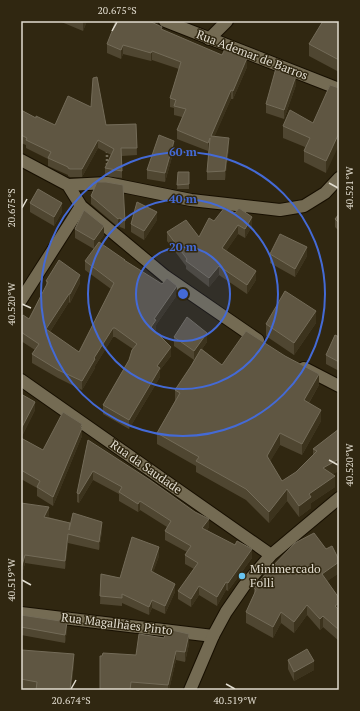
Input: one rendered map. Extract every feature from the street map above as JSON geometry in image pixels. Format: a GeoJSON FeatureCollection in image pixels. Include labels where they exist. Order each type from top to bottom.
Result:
{"type":"FeatureCollection","features":[{"type":"Feature","properties":{"kind":"street","name":"Rua Ademar de Barros"},"geometry":{"type":"LineString","coordinates":[[165,21],[339,89]]}},
{"type":"Feature","properties":{"kind":"street"},"geometry":{"type":"LineString","coordinates":[[209,39],[227,21]]}},
{"type":"Feature","properties":{"kind":"street"},"geometry":{"type":"LineString","coordinates":[[21,160],[68,185],[81,206],[165,276],[270,347]]}},
{"type":"Feature","properties":{"kind":"street"},"geometry":{"type":"LineString","coordinates":[[68,185],[107,182],[191,200],[280,210],[304,206],[325,193],[339,178]]}},
{"type":"Feature","properties":{"kind":"street"},"geometry":{"type":"LineString","coordinates":[[21,300],[81,206]]}},
{"type":"Feature","properties":{"kind":"street"},"geometry":{"type":"LineString","coordinates":[[296,364],[339,386]]}},
{"type":"Feature","properties":{"kind":"street","name":"Rua da Saudade"},"geometry":{"type":"LineString","coordinates":[[21,380],[271,555]]}},
{"type":"Feature","properties":{"kind":"street"},"geometry":{"type":"LineString","coordinates":[[190,690],[213,636],[226,612],[244,586],[271,555],[339,498]]}},
{"type":"Feature","properties":{"kind":"street","name":"Rua Magalhães Pinto"},"geometry":{"type":"LineString","coordinates":[[21,613],[213,636]]}},
{"type":"Feature","properties":{"kind":"path"},"geometry":{"type":"LineString","coordinates":[[107,145],[107,182]]}},
{"type":"Feature","properties":{"kind":"building"},"geometry":{"type":"Polygon","coordinates":[[[116,21],[149,21],[162,27],[161,29],[222,55],[225,49],[247,58],[211,136],[229,138],[225,171],[207,172],[210,138],[208,143],[177,130],[186,109],[174,106],[176,100],[170,98],[181,62],[152,51],[151,53],[123,45],[121,50],[107,44],[116,21]]]}},
{"type":"Feature","properties":{"kind":"building"},"geometry":{"type":"Polygon","coordinates":[[[323,21],[334,21],[339,24],[339,60],[309,44],[323,21]]]}},
{"type":"Feature","properties":{"kind":"building"},"geometry":{"type":"Polygon","coordinates":[[[276,68],[296,76],[284,110],[266,104],[276,68]]]}},
{"type":"Feature","properties":{"kind":"building"},"geometry":{"type":"Polygon","coordinates":[[[97,77],[106,125],[136,124],[137,148],[121,148],[122,171],[105,168],[114,149],[98,140],[82,169],[70,169],[48,158],[51,152],[26,140],[27,138],[21,135],[21,110],[36,118],[36,116],[55,125],[68,96],[91,107],[93,78],[97,77]]]}},
{"type":"Feature","properties":{"kind":"building"},"geometry":{"type":"Polygon","coordinates":[[[330,85],[339,88],[339,133],[326,161],[304,151],[310,138],[283,126],[290,110],[313,123],[330,85]]]}},
{"type":"Feature","properties":{"kind":"building"},"geometry":{"type":"Polygon","coordinates":[[[159,135],[174,141],[165,173],[147,170],[159,135]]]}},
{"type":"Feature","properties":{"kind":"building"},"geometry":{"type":"Polygon","coordinates":[[[178,172],[189,172],[189,184],[177,185],[178,172]]]}},
{"type":"Feature","properties":{"kind":"building"},"geometry":{"type":"Polygon","coordinates":[[[97,182],[123,185],[125,221],[120,218],[118,219],[91,196],[97,182]]]}},
{"type":"Feature","properties":{"kind":"building"},"geometry":{"type":"Polygon","coordinates":[[[38,189],[62,203],[54,217],[30,203],[38,189]]]}},
{"type":"Feature","properties":{"kind":"building"},"geometry":{"type":"Polygon","coordinates":[[[137,202],[157,212],[144,231],[131,224],[137,202]]]}},
{"type":"Feature","properties":{"kind":"building"},"geometry":{"type":"Polygon","coordinates":[[[225,207],[235,213],[239,208],[252,217],[245,229],[238,225],[222,248],[256,271],[247,285],[219,266],[209,278],[186,261],[187,259],[167,232],[186,220],[199,237],[209,218],[214,221],[225,207]]]}},
{"type":"Feature","properties":{"kind":"building"},"geometry":{"type":"Polygon","coordinates":[[[84,210],[104,226],[94,240],[75,229],[84,210]]]}},
{"type":"Feature","properties":{"kind":"building"},"geometry":{"type":"Polygon","coordinates":[[[339,214],[339,223],[335,219],[339,214]]]}},
{"type":"Feature","properties":{"kind":"building"},"geometry":{"type":"Polygon","coordinates":[[[280,234],[307,247],[295,269],[270,254],[280,234]]]}},
{"type":"Feature","properties":{"kind":"building"},"geometry":{"type":"Polygon","coordinates":[[[99,242],[162,284],[167,278],[177,286],[154,319],[156,320],[151,327],[171,347],[157,366],[160,368],[129,420],[103,405],[129,360],[132,350],[137,344],[113,328],[94,358],[95,359],[82,381],[58,370],[32,354],[39,344],[21,332],[21,318],[23,315],[29,319],[48,282],[46,281],[59,260],[80,275],[70,294],[46,329],[79,352],[114,283],[85,261],[99,242]]]}},
{"type":"Feature","properties":{"kind":"building"},"geometry":{"type":"Polygon","coordinates":[[[285,291],[316,311],[294,343],[266,324],[285,291]]]}},
{"type":"Feature","properties":{"kind":"building"},"geometry":{"type":"Polygon","coordinates":[[[187,317],[207,333],[194,351],[174,337],[187,317]]]}},
{"type":"Feature","properties":{"kind":"building"},"geometry":{"type":"Polygon","coordinates":[[[246,331],[285,356],[319,374],[304,400],[321,410],[302,444],[280,433],[267,456],[282,481],[296,472],[317,451],[313,449],[339,429],[339,459],[323,468],[335,476],[309,494],[311,497],[299,506],[287,489],[269,512],[246,489],[196,461],[199,457],[157,433],[180,393],[175,390],[201,349],[222,365],[246,331]]]}},
{"type":"Feature","properties":{"kind":"building"},"geometry":{"type":"Polygon","coordinates":[[[335,335],[339,337],[339,362],[326,355],[335,335]]]}},
{"type":"Feature","properties":{"kind":"building"},"geometry":{"type":"Polygon","coordinates":[[[21,394],[35,402],[21,429],[21,394]]]}},
{"type":"Feature","properties":{"kind":"building"},"geometry":{"type":"Polygon","coordinates":[[[63,412],[82,424],[82,428],[53,497],[37,487],[40,481],[21,470],[21,438],[43,450],[63,412]]]}},
{"type":"Feature","properties":{"kind":"building"},"geometry":{"type":"Polygon","coordinates":[[[88,440],[150,480],[195,512],[209,519],[202,528],[235,545],[237,541],[252,549],[228,583],[226,582],[217,597],[199,586],[191,599],[178,591],[198,563],[185,555],[191,546],[165,531],[171,521],[140,501],[138,504],[119,492],[122,487],[93,471],[79,494],[77,493],[88,440]]]}},
{"type":"Feature","properties":{"kind":"building"},"geometry":{"type":"Polygon","coordinates":[[[21,503],[49,507],[44,517],[70,523],[69,530],[73,513],[102,522],[99,542],[68,534],[65,561],[25,555],[21,569],[21,503]]]}},
{"type":"Feature","properties":{"kind":"building"},"geometry":{"type":"Polygon","coordinates":[[[314,533],[326,549],[332,546],[339,560],[339,562],[322,574],[339,598],[339,603],[335,606],[339,610],[339,630],[323,616],[320,619],[307,605],[294,622],[281,612],[273,627],[246,612],[256,590],[254,588],[267,572],[295,543],[314,533]]]}},
{"type":"Feature","properties":{"kind":"building"},"geometry":{"type":"Polygon","coordinates":[[[132,537],[159,547],[151,571],[175,584],[165,606],[152,600],[149,607],[122,594],[122,598],[100,596],[101,574],[120,578],[132,537]]]}},
{"type":"Feature","properties":{"kind":"building"},"geometry":{"type":"Polygon","coordinates":[[[21,615],[67,622],[65,635],[21,627],[21,615]]]}},
{"type":"Feature","properties":{"kind":"building"},"geometry":{"type":"Polygon","coordinates":[[[167,629],[189,634],[185,652],[176,651],[168,685],[131,682],[130,690],[100,690],[100,656],[102,656],[103,653],[136,655],[139,634],[164,638],[167,629]]]}},
{"type":"Feature","properties":{"kind":"building"},"geometry":{"type":"Polygon","coordinates":[[[307,649],[314,661],[294,672],[288,660],[307,649]]]}},
{"type":"Feature","properties":{"kind":"building"},"geometry":{"type":"Polygon","coordinates":[[[22,650],[74,654],[70,690],[36,690],[37,682],[21,679],[22,650]]]}},
{"type":"Feature","properties":{"kind":"place","name":"Minimercado Folli"},"geometry":{"type":"Point","coordinates":[242,576]}}]}
